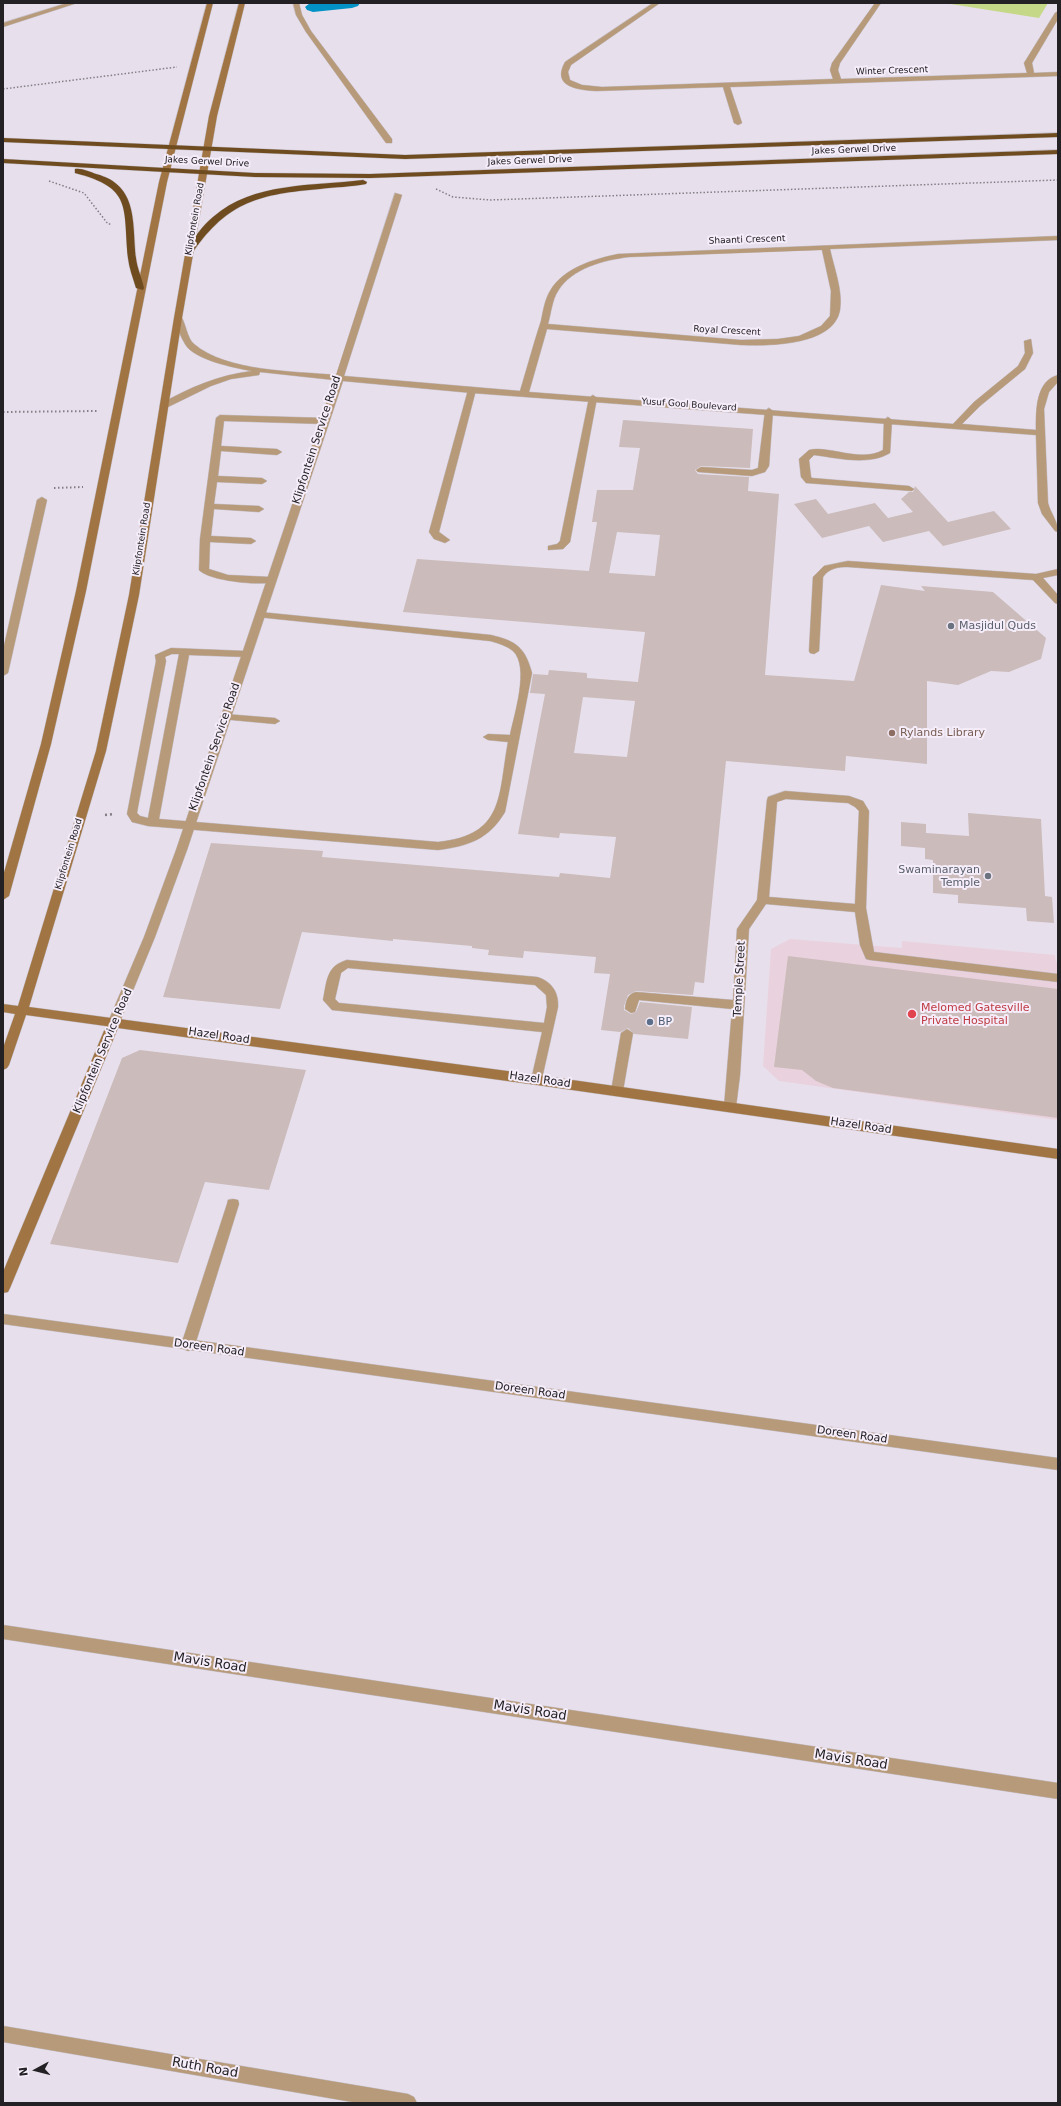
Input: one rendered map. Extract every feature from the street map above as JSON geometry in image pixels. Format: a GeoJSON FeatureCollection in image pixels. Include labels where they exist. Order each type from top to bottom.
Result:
{"type":"FeatureCollection","features":[{"type":"Feature","properties":{"kind":"highway","name":"Jakes Gerwel Drive"},"geometry":{"type":"LineString","coordinates":[[3,140],[398,156],[460,156],[1058,135]]}},
{"type":"Feature","properties":{"kind":"highway","name":"Jakes Gerwel Drive"},"geometry":{"type":"LineString","coordinates":[[3,161],[166,171],[301,176],[408,175],[1058,152]]}},
{"type":"Feature","properties":{"kind":"highway"},"geometry":{"type":"LineString","coordinates":[[38,164],[98,177],[112,183],[124,196],[130,213],[132,260],[140,288]]}},
{"type":"Feature","properties":{"kind":"highway"},"geometry":{"type":"LineString","coordinates":[[190,250],[202,233],[221,215],[230,208],[254,198],[284,191],[339,186],[408,175]]}},
{"type":"Feature","properties":{"kind":"main road"},"geometry":{"type":"LineString","coordinates":[[3,896],[46,744],[79,599],[140,288],[166,171],[210,3]]}},
{"type":"Feature","properties":{"kind":"main road","name":"Klipfontein Road"},"geometry":{"type":"LineString","coordinates":[[3,1065],[22,1011],[101,751],[134,595],[163,406],[213,116],[242,3]]}},
{"type":"Feature","properties":{"kind":"main road","name":"Hazel Road"},"geometry":{"type":"LineString","coordinates":[[3,1008],[617,1091],[1058,1154]]}},
{"type":"Feature","properties":{"kind":"main road","name":"Klipfontein Service Road"},"geometry":{"type":"LineString","coordinates":[[3,1288],[114,1022]]}},
{"type":"Feature","properties":{"kind":"street"},"geometry":{"type":"LineString","coordinates":[[3,25],[74,3]]}},
{"type":"Feature","properties":{"kind":"street"},"geometry":{"type":"LineString","coordinates":[[296,3],[299,15],[308,31],[389,140]]}},
{"type":"Feature","properties":{"kind":"street","name":"Winter Crescent"},"geometry":{"type":"LineString","coordinates":[[657,3],[568,64],[563,75],[566,81],[585,88],[602,89],[1058,74]]}},
{"type":"Feature","properties":{"kind":"street"},"geometry":{"type":"LineString","coordinates":[[838,82],[834,70],[836,63],[878,3]]}},
{"type":"Feature","properties":{"kind":"street"},"geometry":{"type":"LineString","coordinates":[[1032,75],[1028,67],[1028,63],[1058,13]]}},
{"type":"Feature","properties":{"kind":"street"},"geometry":{"type":"LineString","coordinates":[[726,86],[738,123]]}},
{"type":"Feature","properties":{"kind":"street","name":"Klipfontein Service Road"},"geometry":{"type":"LineString","coordinates":[[114,1022],[138,970],[189,826],[325,420],[337,378],[398,195]]}},
{"type":"Feature","properties":{"kind":"street","name":"Shaanti Crescent"},"geometry":{"type":"LineString","coordinates":[[524,393],[553,292],[558,284],[569,275],[604,259],[629,255],[1058,238]]}},
{"type":"Feature","properties":{"kind":"street","name":"Royal Crescent"},"geometry":{"type":"LineString","coordinates":[[542,326],[733,342],[780,342],[800,338],[813,334],[826,327],[833,317],[836,306],[825,247]]}},
{"type":"Feature","properties":{"kind":"street","name":"Yusuf Gool Boulevard"},"geometry":{"type":"LineString","coordinates":[[178,318],[188,344],[208,357],[232,365],[275,372],[472,390],[769,411],[1041,433]]}},
{"type":"Feature","properties":{"kind":"street"},"geometry":{"type":"LineString","coordinates":[[955,427],[977,404],[1022,367],[1029,353],[1028,341]]}},
{"type":"Feature","properties":{"kind":"street","name":"Yusuf Gool Boulevard"},"geometry":{"type":"LineString","coordinates":[[163,406],[211,382],[237,375],[275,372]]}},
{"type":"Feature","properties":{"kind":"street"},"geometry":{"type":"LineString","coordinates":[[1058,378],[1045,390],[1041,398],[1043,503],[1047,514],[1058,529]]}},
{"type":"Feature","properties":{"kind":"street"},"geometry":{"type":"LineString","coordinates":[[445,540],[437,537],[434,532],[472,390]]}},
{"type":"Feature","properties":{"kind":"street"},"geometry":{"type":"LineString","coordinates":[[551,548],[560,547],[565,542],[593,398]]}},
{"type":"Feature","properties":{"kind":"street"},"geometry":{"type":"LineString","coordinates":[[701,470],[752,473],[762,470],[764,466],[769,411]]}},
{"type":"Feature","properties":{"kind":"street"},"geometry":{"type":"LineString","coordinates":[[271,580],[223,576],[204,570],[203,560],[205,539],[220,418],[325,420]]}},
{"type":"Feature","properties":{"kind":"street"},"geometry":{"type":"LineString","coordinates":[[888,420],[887,451],[883,455],[871,457],[812,452],[804,459],[806,477],[809,480],[909,489]]}},
{"type":"Feature","properties":{"kind":"street"},"geometry":{"type":"LineString","coordinates":[[216,448],[277,452]]}},
{"type":"Feature","properties":{"kind":"street"},"geometry":{"type":"LineString","coordinates":[[212,479],[262,481]]}},
{"type":"Feature","properties":{"kind":"street"},"geometry":{"type":"LineString","coordinates":[[3,673],[4,660],[27,557],[42,500]]}},
{"type":"Feature","properties":{"kind":"street"},"geometry":{"type":"LineString","coordinates":[[209,506],[259,509]]}},
{"type":"Feature","properties":{"kind":"street"},"geometry":{"type":"LineString","coordinates":[[205,539],[251,541]]}},
{"type":"Feature","properties":{"kind":"street"},"geometry":{"type":"LineString","coordinates":[[814,651],[818,578],[821,572],[832,565],[848,564],[1036,577],[1058,572]]}},
{"type":"Feature","properties":{"kind":"street"},"geometry":{"type":"LineString","coordinates":[[1036,577],[1058,601]]}},
{"type":"Feature","properties":{"kind":"street"},"geometry":{"type":"LineString","coordinates":[[246,654],[171,651],[160,655],[161,661],[132,814],[136,819],[189,826],[426,846],[462,843],[483,833],[490,827],[498,816],[527,673],[523,656],[515,646],[492,638],[260,615]]}},
{"type":"Feature","properties":{"kind":"street"},"geometry":{"type":"LineString","coordinates":[[153,822],[185,651]]}},
{"type":"Feature","properties":{"kind":"street"},"geometry":{"type":"LineString","coordinates":[[226,717],[275,721]]}},
{"type":"Feature","properties":{"kind":"street"},"geometry":{"type":"LineString","coordinates":[[488,737],[514,739]]}},
{"type":"Feature","properties":{"kind":"street"},"geometry":{"type":"LineString","coordinates":[[860,908],[764,900],[771,803],[775,797],[785,795],[849,800],[862,807],[860,908],[866,945],[870,956],[1058,978]]}},
{"type":"Feature","properties":{"kind":"street","name":"Temple Street"},"geometry":{"type":"LineString","coordinates":[[730,1107],[734,1075],[743,929],[764,900]]}},
{"type":"Feature","properties":{"kind":"street"},"geometry":{"type":"LineString","coordinates":[[537,1080],[548,1028],[553,998],[552,993],[544,984],[530,980],[347,964],[337,969],[329,996],[332,1004],[342,1008],[548,1028]]}},
{"type":"Feature","properties":{"kind":"street"},"geometry":{"type":"LineString","coordinates":[[631,1009],[632,1000],[636,996],[739,1005]]}},
{"type":"Feature","properties":{"kind":"street"},"geometry":{"type":"LineString","coordinates":[[617,1091],[627,1033]]}},
{"type":"Feature","properties":{"kind":"street"},"geometry":{"type":"LineString","coordinates":[[188,1344],[232,1204]]}},
{"type":"Feature","properties":{"kind":"street","name":"Doreen Road"},"geometry":{"type":"LineString","coordinates":[[3,1319],[1058,1464]]}},
{"type":"Feature","properties":{"kind":"street","name":"Mavis Road"},"geometry":{"type":"LineString","coordinates":[[3,1632],[1058,1791]]}},
{"type":"Feature","properties":{"kind":"street","name":"Ruth Road"},"geometry":{"type":"LineString","coordinates":[[3,2034],[408,2103]]}},
{"type":"Feature","properties":{"kind":"path"},"geometry":{"type":"LineString","coordinates":[[3,89],[94,78],[140,70],[180,67]]}},
{"type":"Feature","properties":{"kind":"path"},"geometry":{"type":"LineString","coordinates":[[45,179],[84,193],[108,224]]}},
{"type":"Feature","properties":{"kind":"path"},"geometry":{"type":"LineString","coordinates":[[439,193],[466,199],[490,200],[1058,180]]}},
{"type":"Feature","properties":{"kind":"path"},"geometry":{"type":"LineString","coordinates":[[3,412],[99,411]]}},
{"type":"Feature","properties":{"kind":"path"},"geometry":{"type":"LineString","coordinates":[[42,500],[45,488],[83,487]]}},
{"type":"Feature","properties":{"kind":"shaded area","name":"Melomed Gatesville Private Hospital"},"geometry":{"type":"Polygon","coordinates":[[[790,939],[902,948],[902,941],[1055,955],[1056,962],[1058,962],[1058,1120],[779,1081],[763,1066],[771,949],[790,939]]]}},
{"type":"Feature","properties":{"kind":"green space"},"geometry":{"type":"Polygon","coordinates":[[[944,3],[1048,3],[1039,18],[944,3]]]}},
{"type":"Feature","properties":{"kind":"building"},"geometry":{"type":"Polygon","coordinates":[[[623,420],[753,429],[750,468],[701,466],[695,470],[698,474],[749,477],[748,491],[779,494],[765,675],[854,681],[881,585],[925,591],[921,586],[993,592],[1046,638],[1041,659],[1009,672],[991,671],[958,685],[927,681],[927,764],[846,756],[845,771],[726,761],[704,983],[695,982],[693,995],[636,991],[628,995],[624,1006],[624,1010],[631,1014],[636,1012],[640,1002],[692,1007],[688,1039],[634,1034],[628,1028],[620,1032],[601,1030],[610,974],[594,973],[596,957],[524,951],[523,958],[488,955],[489,950],[472,948],[472,946],[393,939],[393,941],[302,932],[280,1009],[163,997],[211,843],[323,851],[322,857],[559,877],[560,873],[610,878],[616,837],[560,833],[559,838],[518,834],[545,694],[530,693],[533,674],[548,675],[549,670],[587,673],[587,678],[638,682],[645,632],[403,612],[417,559],[589,571],[597,522],[592,522],[597,490],[633,490],[640,448],[619,447],[623,420]],[[617,532],[609,573],[655,576],[660,535],[617,532]],[[583,697],[574,753],[627,757],[635,701],[583,697]]]}},
{"type":"Feature","properties":{"kind":"building"},"geometry":{"type":"Polygon","coordinates":[[[915,486],[948,522],[994,511],[1011,529],[943,546],[929,531],[883,542],[869,526],[822,538],[794,504],[816,499],[828,514],[875,503],[888,518],[913,512],[901,499],[909,492],[913,492],[915,486]]]}},
{"type":"Feature","properties":{"kind":"building","name":"Swaminarayan Temple"},"geometry":{"type":"Polygon","coordinates":[[[968,813],[1041,819],[1045,896],[1052,897],[1054,923],[1027,921],[1026,908],[958,903],[958,895],[933,893],[933,860],[925,859],[925,848],[901,846],[901,822],[926,824],[926,833],[969,836],[968,813]]]}},
{"type":"Feature","properties":{"kind":"building","name":"Melomed Gatesville Private Hospital"},"geometry":{"type":"Polygon","coordinates":[[[788,956],[1058,989],[1058,1118],[833,1088],[816,1081],[802,1070],[774,1067],[788,956]]]}},
{"type":"Feature","properties":{"kind":"building"},"geometry":{"type":"Polygon","coordinates":[[[140,1050],[306,1070],[269,1190],[205,1182],[178,1263],[50,1244],[122,1058],[140,1050]]]}},
{"type":"Feature","properties":{"kind":"waterway"},"geometry":{"type":"LineString","coordinates":[[313,7],[352,3]]}},
{"type":"Feature","properties":{"kind":"place","name":"Masjidul Quds"},"geometry":{"type":"Point","coordinates":[951,626]}},
{"type":"Feature","properties":{"kind":"place","name":"Rylands Library"},"geometry":{"type":"Point","coordinates":[892,733]}},
{"type":"Feature","properties":{"kind":"place","name":"Swaminarayan Temple"},"geometry":{"type":"Point","coordinates":[988,876]}},
{"type":"Feature","properties":{"kind":"place","name":"Melomed Gatesville Private Hospital"},"geometry":{"type":"Point","coordinates":[912,1014]}},
{"type":"Feature","properties":{"kind":"place","name":"BP"},"geometry":{"type":"Point","coordinates":[650,1022]}}]}
